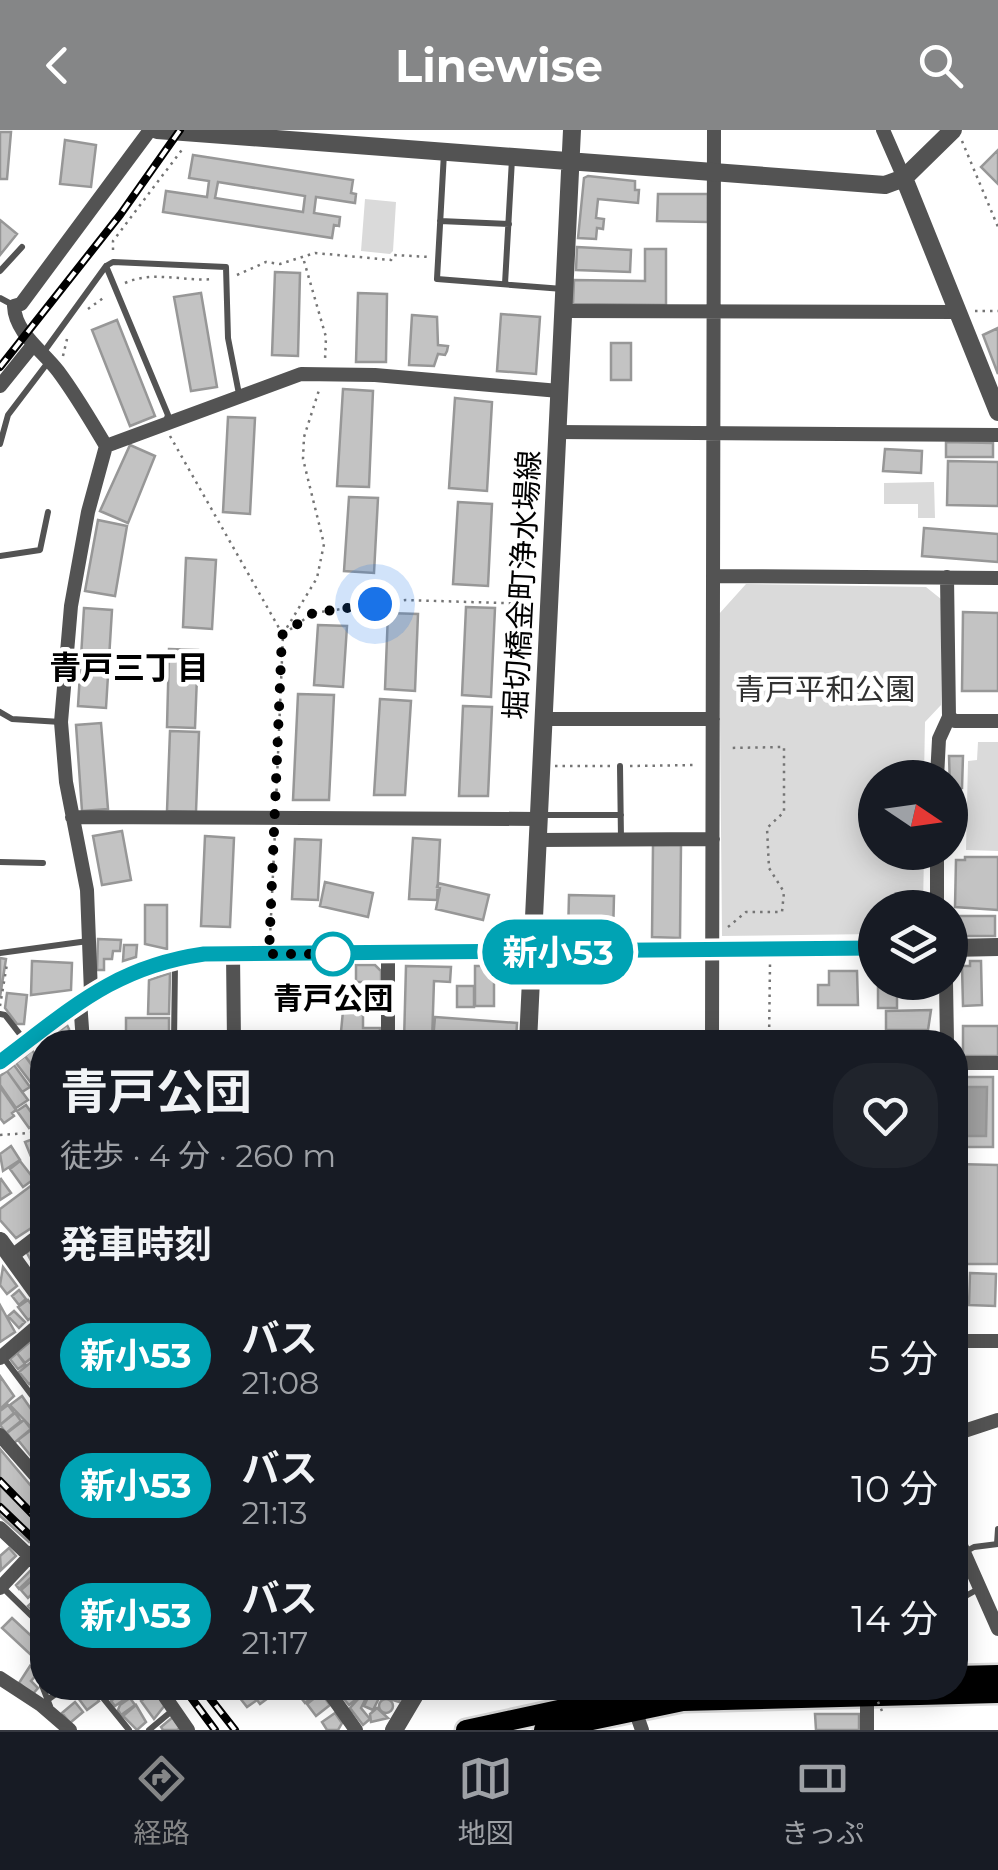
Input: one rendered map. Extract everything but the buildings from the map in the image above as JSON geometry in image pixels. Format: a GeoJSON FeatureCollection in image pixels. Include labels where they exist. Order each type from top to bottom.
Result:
{"type":"FeatureCollection","features":[{"type":"Feature","properties":{"kind":"main road"},"geometry":{"type":"LineString","coordinates":[[968,1676],[998,1675]]}},
{"type":"Feature","properties":{"kind":"main road"},"geometry":{"type":"LineString","coordinates":[[968,1694],[998,1693]]}},
{"type":"Feature","properties":{"kind":"main road"},"geometry":{"type":"LineString","coordinates":[[466,1730],[637,1704],[705,1700]]}},
{"type":"Feature","properties":{"kind":"main road"},"geometry":{"type":"LineString","coordinates":[[544,1730],[637,1704]]}},
{"type":"Feature","properties":{"kind":"street"},"geometry":{"type":"LineString","coordinates":[[84,1030],[89,941],[87,890],[61,747],[61,722],[71,606],[88,512],[106,446],[16,320],[14,306],[20,304],[154,130],[885,185],[904,178],[957,134]]}},
{"type":"Feature","properties":{"kind":"street","name":"堀切橋金町浄水場線"},"geometry":{"type":"LineString","coordinates":[[529,1030],[572,130]]}},
{"type":"Feature","properties":{"kind":"street"},"geometry":{"type":"LineString","coordinates":[[712,1030],[714,130]]}},
{"type":"Feature","properties":{"kind":"street"},"geometry":{"type":"LineString","coordinates":[[884,130],[998,412]]}},
{"type":"Feature","properties":{"kind":"street"},"geometry":{"type":"LineString","coordinates":[[563,310],[958,312]]}},
{"type":"Feature","properties":{"kind":"street"},"geometry":{"type":"LineString","coordinates":[[0,386],[42,353]]}},
{"type":"Feature","properties":{"kind":"street"},"geometry":{"type":"LineString","coordinates":[[106,446],[301,374],[325,372],[559,391]]}},
{"type":"Feature","properties":{"kind":"street"},"geometry":{"type":"LineString","coordinates":[[557,432],[998,435]]}},
{"type":"Feature","properties":{"kind":"street"},"geometry":{"type":"LineString","coordinates":[[713,576],[998,578]]}},
{"type":"Feature","properties":{"kind":"street"},"geometry":{"type":"LineString","coordinates":[[938,760],[939,739],[948,717],[948,577]]}},
{"type":"Feature","properties":{"kind":"street"},"geometry":{"type":"LineString","coordinates":[[948,717],[955,721],[998,721]]}},
{"type":"Feature","properties":{"kind":"street"},"geometry":{"type":"LineString","coordinates":[[543,718],[713,719]]}},
{"type":"Feature","properties":{"kind":"street"},"geometry":{"type":"LineString","coordinates":[[72,817],[539,817]]}},
{"type":"Feature","properties":{"kind":"street"},"geometry":{"type":"LineString","coordinates":[[538,840],[713,839]]}},
{"type":"Feature","properties":{"kind":"street"},"geometry":{"type":"LineString","coordinates":[[968,948],[998,947]]}},
{"type":"Feature","properties":{"kind":"street"},"geometry":{"type":"LineString","coordinates":[[43,1030],[86,997],[135,970],[175,958],[233,954],[858,948]]}},
{"type":"Feature","properties":{"kind":"street"},"geometry":{"type":"LineString","coordinates":[[388,953],[388,1030]]}},
{"type":"Feature","properties":{"kind":"street"},"geometry":{"type":"LineString","coordinates":[[233,954],[234,1030]]}},
{"type":"Feature","properties":{"kind":"street"},"geometry":{"type":"LineString","coordinates":[[946,1000],[946,1030]]}},
{"type":"Feature","properties":{"kind":"street"},"geometry":{"type":"LineString","coordinates":[[0,1062],[30,1040]]}},
{"type":"Feature","properties":{"kind":"street"},"geometry":{"type":"LineString","coordinates":[[968,1062],[998,1063]]}},
{"type":"Feature","properties":{"kind":"street"},"geometry":{"type":"LineString","coordinates":[[30,1237],[6,1248],[30,1281]]}},
{"type":"Feature","properties":{"kind":"street"},"geometry":{"type":"LineString","coordinates":[[1,1357],[30,1332]]}},
{"type":"Feature","properties":{"kind":"street"},"geometry":{"type":"LineString","coordinates":[[968,1341],[998,1341]]}},
{"type":"Feature","properties":{"kind":"street"},"geometry":{"type":"LineString","coordinates":[[968,1430],[998,1420]]}},
{"type":"Feature","properties":{"kind":"street"},"geometry":{"type":"LineString","coordinates":[[0,1434],[30,1469]]}},
{"type":"Feature","properties":{"kind":"street"},"geometry":{"type":"LineString","coordinates":[[0,1528],[30,1555],[1,1587]]}},
{"type":"Feature","properties":{"kind":"street"},"geometry":{"type":"LineString","coordinates":[[968,1561],[997,1623]]}},
{"type":"Feature","properties":{"kind":"street"},"geometry":{"type":"LineString","coordinates":[[0,1678],[30,1695]]}},
{"type":"Feature","properties":{"kind":"street"},"geometry":{"type":"LineString","coordinates":[[39,1700],[59,1724]]}},
{"type":"Feature","properties":{"kind":"street"},"geometry":{"type":"LineString","coordinates":[[168,1700],[188,1730]]}},
{"type":"Feature","properties":{"kind":"street"},"geometry":{"type":"LineString","coordinates":[[335,1700],[356,1730]]}},
{"type":"Feature","properties":{"kind":"street"},"geometry":{"type":"LineString","coordinates":[[396,1727],[413,1700]]}},
{"type":"Feature","properties":{"kind":"street"},"geometry":{"type":"LineString","coordinates":[[867,1730],[874,1700]]}},
{"type":"Feature","properties":{"kind":"lane"},"geometry":{"type":"LineString","coordinates":[[444,152],[437,280],[564,289]]}},
{"type":"Feature","properties":{"kind":"lane"},"geometry":{"type":"LineString","coordinates":[[505,284],[512,157]]}},
{"type":"Feature","properties":{"kind":"lane"},"geometry":{"type":"LineString","coordinates":[[440,220],[509,224]]}},
{"type":"Feature","properties":{"kind":"lane"},"geometry":{"type":"LineString","coordinates":[[0,271],[22,246]]}},
{"type":"Feature","properties":{"kind":"lane"},"geometry":{"type":"LineString","coordinates":[[0,444],[8,415],[42,353],[110,264]]}},
{"type":"Feature","properties":{"kind":"lane"},"geometry":{"type":"LineString","coordinates":[[110,264],[226,267],[226,323],[239,394]]}},
{"type":"Feature","properties":{"kind":"lane"},"geometry":{"type":"LineString","coordinates":[[110,264],[168,415],[164,425]]}},
{"type":"Feature","properties":{"kind":"lane"},"geometry":{"type":"LineString","coordinates":[[0,298],[14,306]]}},
{"type":"Feature","properties":{"kind":"lane"},"geometry":{"type":"LineString","coordinates":[[0,556],[40,550],[48,512]]}},
{"type":"Feature","properties":{"kind":"lane"},"geometry":{"type":"LineString","coordinates":[[0,712],[12,719],[61,722]]}},
{"type":"Feature","properties":{"kind":"lane"},"geometry":{"type":"LineString","coordinates":[[620,766],[622,840]]}},
{"type":"Feature","properties":{"kind":"lane"},"geometry":{"type":"LineString","coordinates":[[539,817],[621,815]]}},
{"type":"Feature","properties":{"kind":"lane"},"geometry":{"type":"LineString","coordinates":[[0,862],[44,864]]}},
{"type":"Feature","properties":{"kind":"lane"},"geometry":{"type":"LineString","coordinates":[[4,953],[89,941]]}},
{"type":"Feature","properties":{"kind":"lane"},"geometry":{"type":"LineString","coordinates":[[174,1030],[175,958]]}},
{"type":"Feature","properties":{"kind":"lane"},"geometry":{"type":"LineString","coordinates":[[0,1014],[5,1015],[26,1043]]}},
{"type":"Feature","properties":{"kind":"lane"},"geometry":{"type":"LineString","coordinates":[[1,1357],[30,1393]]}},
{"type":"Feature","properties":{"kind":"lane"},"geometry":{"type":"LineString","coordinates":[[968,1551],[998,1544],[998,1528]]}},
{"type":"Feature","properties":{"kind":"lane"},"geometry":{"type":"LineString","coordinates":[[1,1587],[30,1615]]}},
{"type":"Feature","properties":{"kind":"lane"},"geometry":{"type":"LineString","coordinates":[[968,1594],[981,1587]]}},
{"type":"Feature","properties":{"kind":"lane"},"geometry":{"type":"LineString","coordinates":[[44,1703],[48,1700]]}},
{"type":"Feature","properties":{"kind":"lane"},"geometry":{"type":"LineString","coordinates":[[105,1700],[129,1730]]}},
{"type":"Feature","properties":{"kind":"lane"},"geometry":{"type":"LineString","coordinates":[[149,1730],[174,1709]]}},
{"type":"Feature","properties":{"kind":"path"},"geometry":{"type":"LineString","coordinates":[[110,264],[113,240],[194,134]]}},
{"type":"Feature","properties":{"kind":"path"},"geometry":{"type":"LineString","coordinates":[[957,134],[998,227]]}},
{"type":"Feature","properties":{"kind":"path"},"geometry":{"type":"LineString","coordinates":[[269,954],[282,635],[317,578],[324,544],[303,459],[304,437],[325,372],[326,337],[304,258]]}},
{"type":"Feature","properties":{"kind":"path"},"geometry":{"type":"LineString","coordinates":[[958,312],[998,311]]}},
{"type":"Feature","properties":{"kind":"path"},"geometry":{"type":"LineString","coordinates":[[164,425],[282,635]]}},
{"type":"Feature","properties":{"kind":"path"},"geometry":{"type":"LineString","coordinates":[[282,635],[313,613],[406,600],[549,605]]}},
{"type":"Feature","properties":{"kind":"path"},"geometry":{"type":"LineString","coordinates":[[722,748],[784,747],[784,812],[767,828],[769,868],[784,892],[782,912],[746,912],[724,931]]}},
{"type":"Feature","properties":{"kind":"path"},"geometry":{"type":"LineString","coordinates":[[0,1006],[4,953]]}},
{"type":"Feature","properties":{"kind":"path"},"geometry":{"type":"LineString","coordinates":[[769,1030],[770,958]]}},
{"type":"Feature","properties":{"kind":"path"},"geometry":{"type":"LineString","coordinates":[[0,1134],[30,1133]]}},
{"type":"Feature","properties":{"kind":"green space"},"geometry":{"type":"Polygon","coordinates":[[[365,199],[396,202],[390,254],[361,251],[365,199]]]}},
{"type":"Feature","properties":{"kind":"green space"},"geometry":{"type":"Polygon","coordinates":[[[934,482],[935,518],[918,518],[918,504],[884,504],[884,483],[934,482]]]}},
{"type":"Feature","properties":{"kind":"green space","name":"青戸平和公園"},"geometry":{"type":"Polygon","coordinates":[[[746,584],[926,587],[941,599],[941,705],[925,722],[924,760],[858,760],[858,870],[924,870],[923,890],[858,890],[858,934],[722,936],[719,614],[746,584]]]}},
{"type":"Feature","properties":{"kind":"green space"},"geometry":{"type":"Polygon","coordinates":[[[978,742],[998,742],[998,851],[968,850],[968,761],[977,760],[978,742]]]}},
{"type":"Feature","properties":{"kind":"shaded area"},"geometry":{"type":"Polygon","coordinates":[[[968,1087],[987,1087],[986,1136],[968,1136],[968,1087]]]}},
{"type":"Feature","properties":{"kind":"railway"},"geometry":{"type":"LineString","coordinates":[[0,367],[120,215],[180,130]]}},
{"type":"Feature","properties":{"kind":"railway"},"geometry":{"type":"LineString","coordinates":[[0,1481],[30,1512]]}},
{"type":"Feature","properties":{"kind":"railway"},"geometry":{"type":"LineString","coordinates":[[0,1507],[30,1536]]}},
{"type":"Feature","properties":{"kind":"railway"},"geometry":{"type":"LineString","coordinates":[[193,1700],[215,1730]]}},
{"type":"Feature","properties":{"kind":"railway"},"geometry":{"type":"LineString","coordinates":[[211,1700],[235,1730]]}},
{"type":"Feature","properties":{"kind":"bus line","name":"新小53"},"geometry":{"type":"LineString","coordinates":[[42,1030],[91,993],[135,970],[204,954],[858,948]]}},
{"type":"Feature","properties":{"kind":"bus line","name":"新小53"},"geometry":{"type":"LineString","coordinates":[[0,1062],[30,1039]]}},
{"type":"Feature","properties":{"kind":"place","name":"青戸公団"},"geometry":{"type":"Point","coordinates":[333,954]}},
{"type":"Feature","properties":{"kind":"district","name":"青戸三丁目"},"geometry":{"type":"Point","coordinates":[129,667]}},
{"type":"Feature","properties":{"kind":"route"},"geometry":{"type":"LineString","coordinates":[[333,954],[348,954],[269,954],[282,635],[313,613],[375,604]]}}]}
